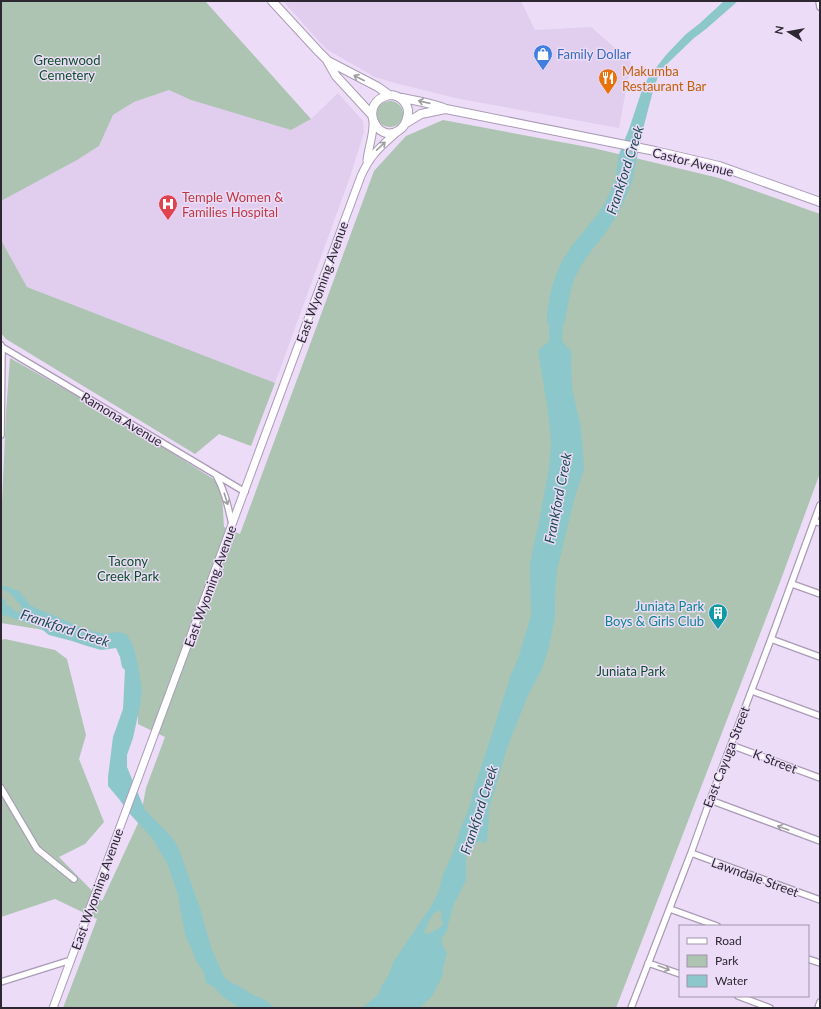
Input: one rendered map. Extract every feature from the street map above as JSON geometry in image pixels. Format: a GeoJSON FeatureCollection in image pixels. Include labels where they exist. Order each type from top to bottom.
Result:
{"type":"FeatureCollection","features":[{"type":"Feature","properties":{"kind":"main road"},"geometry":{"type":"LineString","coordinates":[[272,1],[328,61],[336,76],[373,118]]}},
{"type":"Feature","properties":{"kind":"main road"},"geometry":{"type":"LineString","coordinates":[[328,61],[378,87],[390,95]]}},
{"type":"Feature","properties":{"kind":"main road"},"geometry":{"type":"LineString","coordinates":[[392,94],[402,98],[408,110],[406,123],[402,128],[392,133],[381,130],[376,126],[373,118],[372,109],[375,103],[392,94]]}},
{"type":"Feature","properties":{"kind":"main road","name":"Castor Avenue"},"geometry":{"type":"LineString","coordinates":[[402,98],[420,101],[446,109],[655,151],[719,166],[820,202]]}},
{"type":"Feature","properties":{"kind":"main road","name":"Castor Avenue"},"geometry":{"type":"LineString","coordinates":[[406,123],[421,114],[446,109]]}},
{"type":"Feature","properties":{"kind":"street"},"geometry":{"type":"LineString","coordinates":[[819,1],[820,7]]}},
{"type":"Feature","properties":{"kind":"street","name":"East Wyoming Avenue"},"geometry":{"type":"LineString","coordinates":[[53,1008],[366,163],[373,135],[373,118]]}},
{"type":"Feature","properties":{"kind":"street","name":"East Wyoming Avenue"},"geometry":{"type":"LineString","coordinates":[[366,163],[378,148],[397,131]]}},
{"type":"Feature","properties":{"kind":"street"},"geometry":{"type":"LineString","coordinates":[[1,435],[2,346]]}},
{"type":"Feature","properties":{"kind":"street","name":"Ramona Avenue"},"geometry":{"type":"LineString","coordinates":[[2,346],[245,492]]}},
{"type":"Feature","properties":{"kind":"street"},"geometry":{"type":"LineString","coordinates":[[216,475],[227,500],[232,525]]}},
{"type":"Feature","properties":{"kind":"street","name":"East Cayuga Street"},"geometry":{"type":"LineString","coordinates":[[631,1008],[817,522],[820,505]]}},
{"type":"Feature","properties":{"kind":"street"},"geometry":{"type":"LineString","coordinates":[[792,584],[820,594]]}},
{"type":"Feature","properties":{"kind":"street"},"geometry":{"type":"LineString","coordinates":[[771,639],[820,657]]}},
{"type":"Feature","properties":{"kind":"street"},"geometry":{"type":"LineString","coordinates":[[752,691],[820,716]]}},
{"type":"Feature","properties":{"kind":"street","name":"K Street"},"geometry":{"type":"LineString","coordinates":[[731,745],[820,778]]}},
{"type":"Feature","properties":{"kind":"street"},"geometry":{"type":"LineString","coordinates":[[1,788],[37,849],[74,879]]}},
{"type":"Feature","properties":{"kind":"street"},"geometry":{"type":"LineString","coordinates":[[710,800],[820,841]]}},
{"type":"Feature","properties":{"kind":"street","name":"Lawndale Street"},"geometry":{"type":"LineString","coordinates":[[691,853],[820,900]]}},
{"type":"Feature","properties":{"kind":"street"},"geometry":{"type":"LineString","coordinates":[[670,909],[714,925]]}},
{"type":"Feature","properties":{"kind":"street"},"geometry":{"type":"LineString","coordinates":[[809,959],[820,963]]}},
{"type":"Feature","properties":{"kind":"street"},"geometry":{"type":"LineString","coordinates":[[1,982],[71,960]]}},
{"type":"Feature","properties":{"kind":"street"},"geometry":{"type":"LineString","coordinates":[[648,962],[679,974]]}},
{"type":"Feature","properties":{"kind":"street"},"geometry":{"type":"LineString","coordinates":[[741,997],[770,1008]]}},
{"type":"Feature","properties":{"kind":"street"},"geometry":{"type":"LineString","coordinates":[[818,1008],[820,1002]]}},
{"type":"Feature","properties":{"kind":"shaded area"},"geometry":{"type":"Polygon","coordinates":[[[283,1],[521,1],[535,30],[591,27],[631,62],[619,128],[460,99],[375,77],[326,49],[283,1]]]}},
{"type":"Feature","properties":{"kind":"shaded area","name":"Temple Women & Families Hospital"},"geometry":{"type":"Polygon","coordinates":[[[169,90],[191,100],[291,130],[311,119],[338,93],[363,121],[364,132],[350,177],[275,383],[27,287],[1,240],[1,201],[77,160],[99,146],[113,115],[134,102],[169,90]]]}},
{"type":"Feature","properties":{"kind":"green space","name":"Greenwood Cemetery"},"geometry":{"type":"Polygon","coordinates":[[[1,1],[205,1],[311,119],[291,130],[191,100],[169,90],[134,102],[113,115],[99,146],[77,160],[1,201],[1,1]]]}},
{"type":"Feature","properties":{"kind":"green space"},"geometry":{"type":"Polygon","coordinates":[[[390,101],[399,105],[403,114],[399,123],[390,127],[381,123],[377,114],[381,105],[390,101]]]}},
{"type":"Feature","properties":{"kind":"green space"},"geometry":{"type":"Polygon","coordinates":[[[443,120],[593,148],[719,178],[820,214],[820,473],[780,582],[616,1008],[63,1008],[97,919],[55,899],[1,917],[1,640],[5,639],[55,650],[67,659],[86,735],[79,759],[104,822],[85,844],[59,857],[102,901],[140,819],[146,788],[165,737],[138,724],[138,696],[117,642],[1,623],[1,510],[10,358],[121,421],[215,480],[222,494],[224,527],[240,534],[374,171],[406,136],[443,120]]]}},
{"type":"Feature","properties":{"kind":"green space"},"geometry":{"type":"Polygon","coordinates":[[[1,240],[27,287],[275,383],[251,446],[219,434],[195,454],[6,339],[1,333],[1,240]]]}},
{"type":"Feature","properties":{"kind":"water","name":"Frankford Creek"},"geometry":{"type":"Polygon","coordinates":[[[724,1],[738,1],[694,38],[660,71],[642,133],[632,182],[625,199],[614,220],[582,264],[574,279],[565,321],[563,324],[562,341],[572,352],[572,388],[581,429],[584,468],[574,500],[557,570],[555,617],[549,647],[542,669],[528,695],[507,748],[489,807],[486,843],[478,841],[466,856],[466,879],[454,903],[447,931],[441,939],[443,947],[447,952],[442,977],[432,996],[420,1008],[362,1008],[379,994],[394,961],[432,905],[438,893],[443,875],[469,808],[475,785],[531,616],[530,565],[549,468],[551,442],[548,411],[538,350],[549,342],[549,323],[547,323],[547,313],[551,290],[556,275],[563,259],[571,247],[597,215],[606,201],[615,181],[619,154],[642,90],[648,78],[666,55],[686,34],[724,1]],[[440,910],[433,915],[427,924],[424,931],[425,933],[428,934],[438,929],[443,924],[441,918],[442,914],[440,910]]]}},
{"type":"Feature","properties":{"kind":"water","name":"Frankford Creek"},"geometry":{"type":"Polygon","coordinates":[[[1,585],[19,591],[31,606],[83,629],[105,634],[118,632],[126,634],[133,645],[142,689],[133,738],[127,755],[127,767],[145,810],[176,843],[201,911],[212,950],[224,977],[253,995],[265,1000],[275,1008],[239,1008],[222,996],[214,987],[206,983],[204,972],[196,961],[193,951],[186,938],[177,891],[167,863],[152,838],[129,813],[108,786],[113,737],[123,709],[125,670],[122,667],[116,648],[101,650],[49,635],[39,627],[1,614],[1,595],[3,599],[6,600],[5,604],[19,613],[22,612],[20,604],[7,591],[1,589],[1,585]]]}},
{"type":"Feature","properties":{"kind":"place","name":"Family Dollar"},"geometry":{"type":"Point","coordinates":[543,71]}},
{"type":"Feature","properties":{"kind":"place","name":"Makumba Restaurant Bar"},"geometry":{"type":"Point","coordinates":[608,95]}},
{"type":"Feature","properties":{"kind":"place","name":"Temple Women & Families Hospital"},"geometry":{"type":"Point","coordinates":[168,221]}},
{"type":"Feature","properties":{"kind":"place","name":"Juniata Park Boys & Girls Club"},"geometry":{"type":"Point","coordinates":[718,630]}},
{"type":"Feature","properties":{"kind":"park label","name":"Tacony Creek Park"},"geometry":{"type":"Point","coordinates":[128,568]}},
{"type":"Feature","properties":{"kind":"park label","name":"Juniata Park"},"geometry":{"type":"Point","coordinates":[631,671]}}]}
